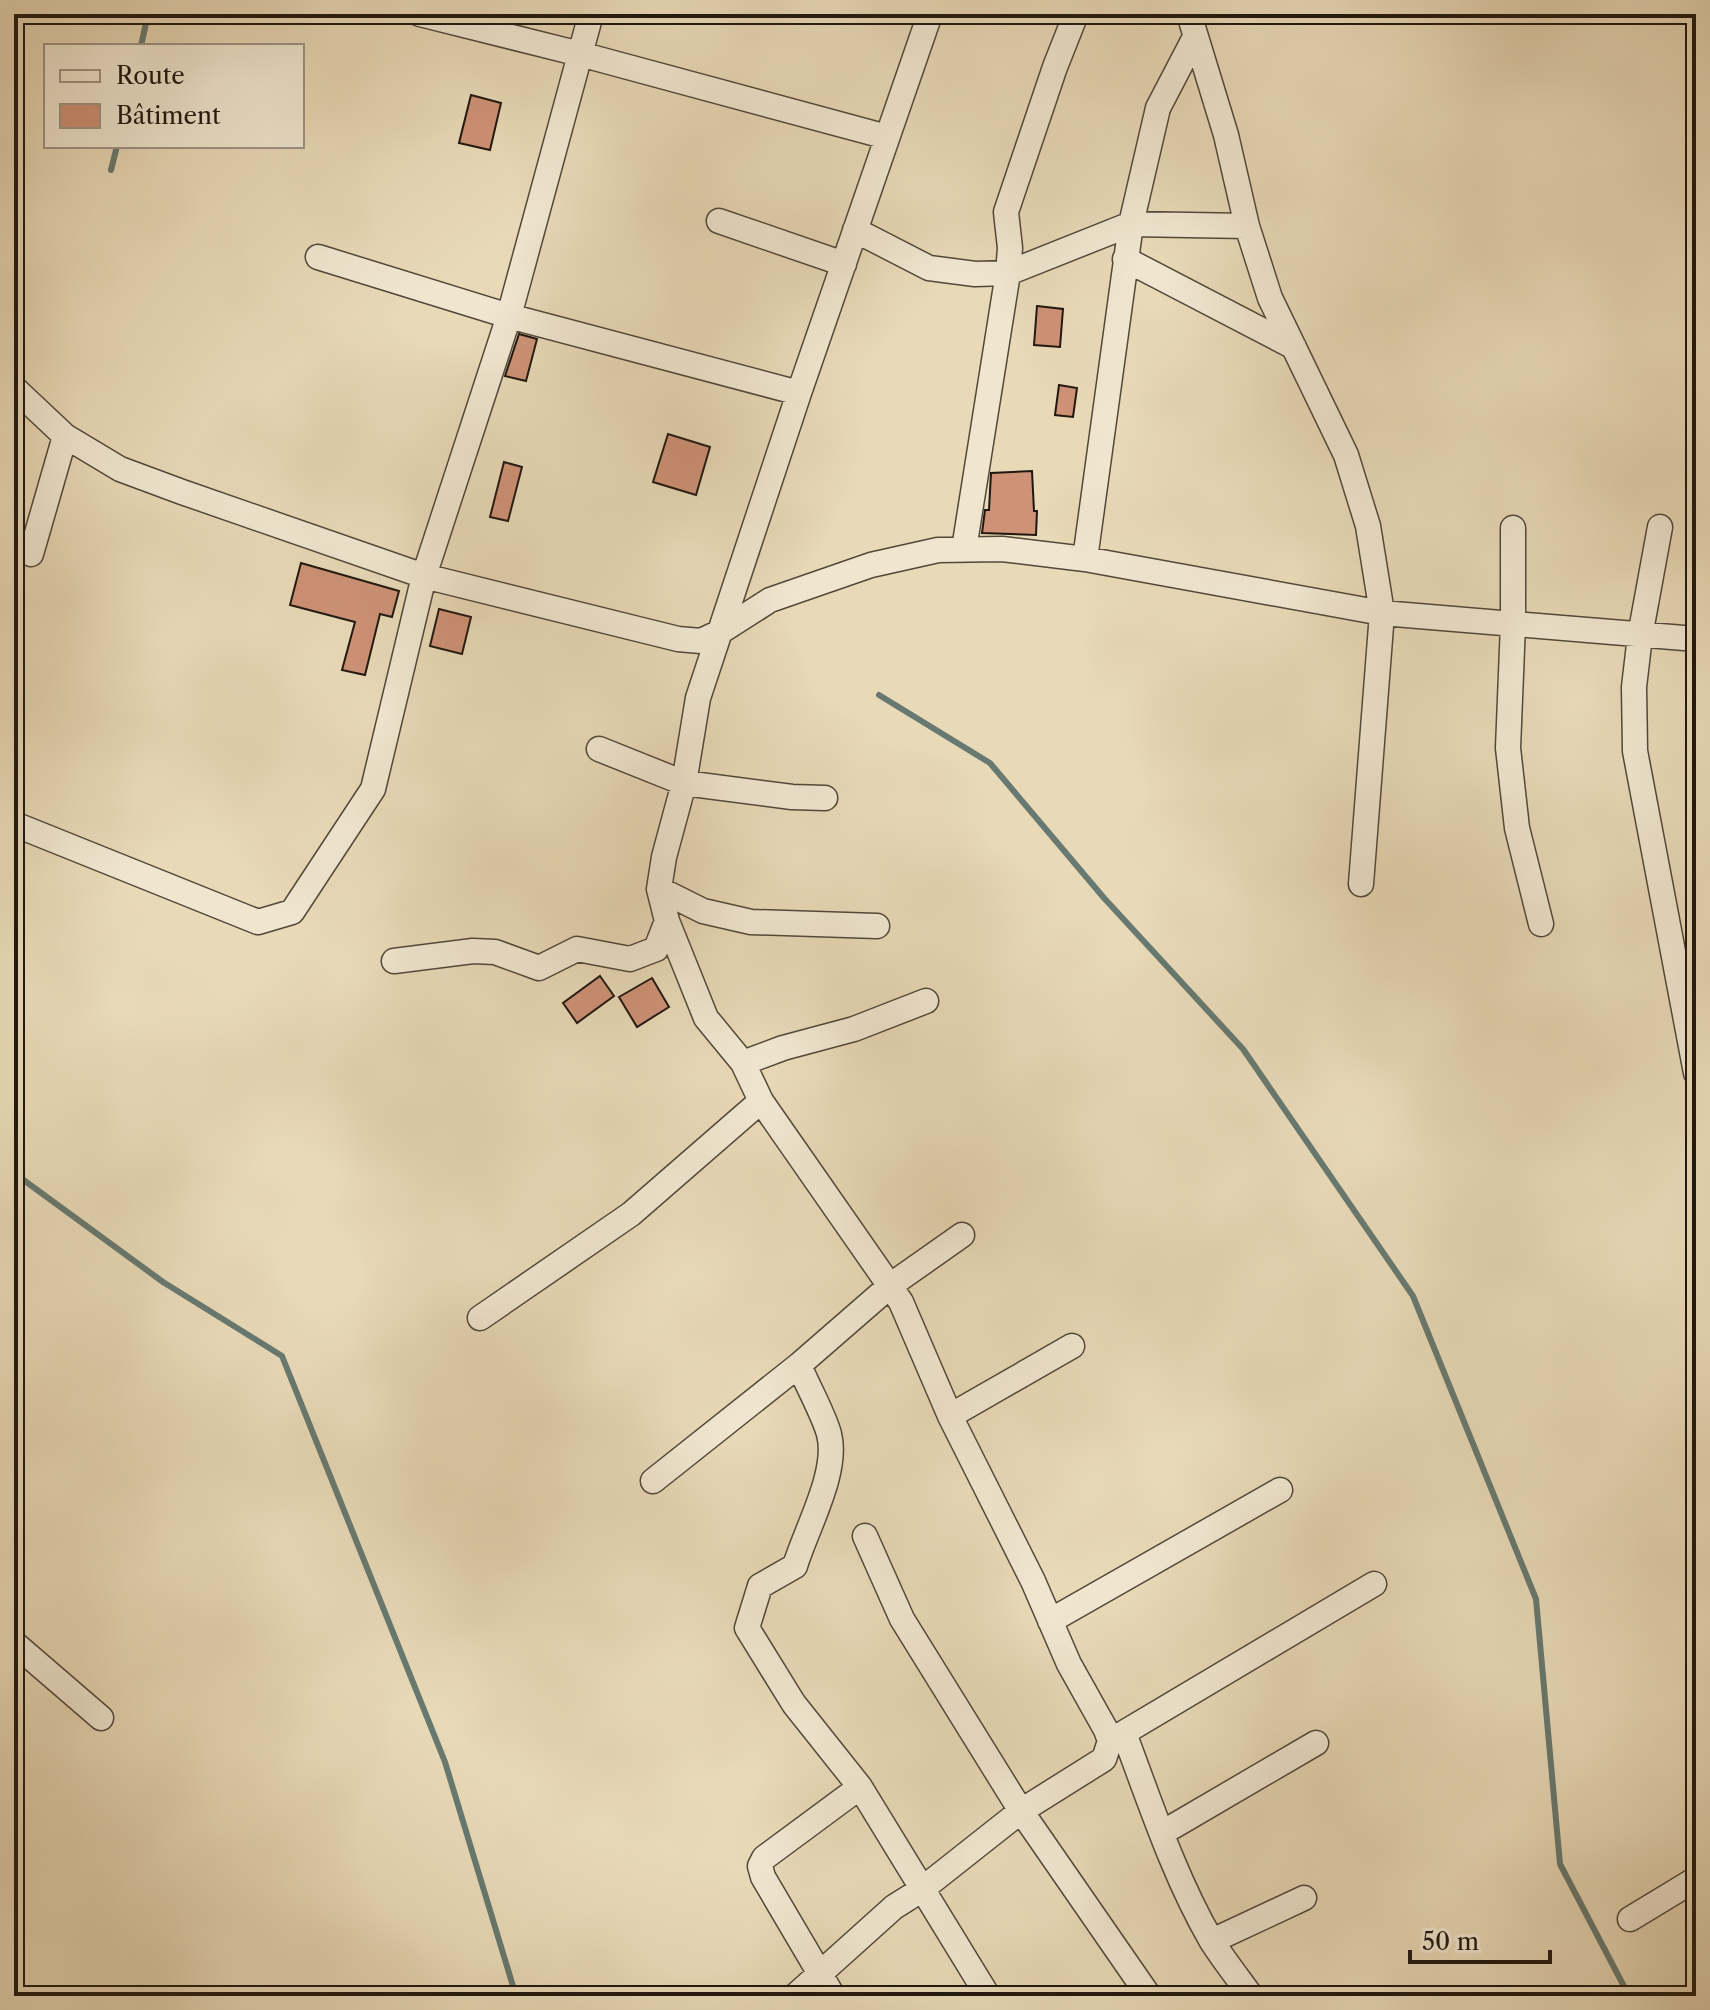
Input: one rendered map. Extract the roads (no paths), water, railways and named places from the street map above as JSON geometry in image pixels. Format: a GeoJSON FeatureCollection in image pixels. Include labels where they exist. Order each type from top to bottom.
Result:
{"type":"FeatureCollection","features":[{"type":"Feature","properties":{"kind":"street"},"geometry":{"type":"LineString","coordinates":[[420,14],[887,137]]}},
{"type":"Feature","properties":{"kind":"street"},"geometry":{"type":"LineString","coordinates":[[14,824],[258,922],[292,912],[373,789],[424,576],[509,316],[591,14]]}},
{"type":"Feature","properties":{"kind":"street"},"geometry":{"type":"LineString","coordinates":[[930,14],[698,698],[684,783],[664,857],[659,889],[667,921],[706,1018],[743,1063],[761,1101],[901,1302],[950,1416],[1033,1581],[1069,1664],[1106,1730],[1117,1737],[1212,1941],[1251,1996]]}},
{"type":"Feature","properties":{"kind":"street"},"geometry":{"type":"LineString","coordinates":[[964,549],[1008,273],[1010,248],[1006,212],[1076,14]]}},
{"type":"Feature","properties":{"kind":"street"},"geometry":{"type":"LineString","coordinates":[[1085,559],[1131,224],[1158,108],[1192,26]]}},
{"type":"Feature","properties":{"kind":"street"},"geometry":{"type":"LineString","coordinates":[[1192,26],[1226,135],[1247,226],[1270,298],[1346,455],[1368,526],[1382,613],[1361,884]]}},
{"type":"Feature","properties":{"kind":"street"},"geometry":{"type":"LineString","coordinates":[[719,221],[844,264]]}},
{"type":"Feature","properties":{"kind":"street"},"geometry":{"type":"LineString","coordinates":[[855,230],[929,268],[975,274],[1008,273],[1131,224],[1247,226]]}},
{"type":"Feature","properties":{"kind":"street"},"geometry":{"type":"LineString","coordinates":[[318,257],[509,316],[799,393]]}},
{"type":"Feature","properties":{"kind":"street"},"geometry":{"type":"LineString","coordinates":[[1125,259],[1294,347]]}},
{"type":"Feature","properties":{"kind":"street"},"geometry":{"type":"LineString","coordinates":[[14,388],[65,436],[132,473],[424,576],[678,639],[701,641],[770,600],[871,565],[938,550],[964,549],[1002,549],[1085,559],[1382,613],[1696,639]]}},
{"type":"Feature","properties":{"kind":"street"},"geometry":{"type":"LineString","coordinates":[[31,554],[65,436]]}},
{"type":"Feature","properties":{"kind":"street"},"geometry":{"type":"LineString","coordinates":[[1660,527],[1634,687],[1635,751],[1696,1073]]}},
{"type":"Feature","properties":{"kind":"street"},"geometry":{"type":"LineString","coordinates":[[1513,528],[1508,748],[1517,828],[1541,924]]}},
{"type":"Feature","properties":{"kind":"street"},"geometry":{"type":"LineString","coordinates":[[599,749],[684,783],[792,797],[825,798]]}},
{"type":"Feature","properties":{"kind":"street"},"geometry":{"type":"LineString","coordinates":[[659,889],[703,911],[751,922],[877,926]]}},
{"type":"Feature","properties":{"kind":"street"},"geometry":{"type":"LineString","coordinates":[[394,961],[473,951],[495,952],[539,968],[577,949],[630,959],[656,949],[667,921]]}},
{"type":"Feature","properties":{"kind":"street"},"geometry":{"type":"LineString","coordinates":[[743,1063],[783,1048],[854,1029],[926,1001]]}},
{"type":"Feature","properties":{"kind":"street"},"geometry":{"type":"LineString","coordinates":[[480,1318],[631,1214],[761,1101]]}},
{"type":"Feature","properties":{"kind":"street"},"geometry":{"type":"LineString","coordinates":[[653,1481],[799,1365],[891,1285],[962,1235]]}},
{"type":"Feature","properties":{"kind":"street"},"geometry":{"type":"LineString","coordinates":[[950,1416],[1072,1346]]}},
{"type":"Feature","properties":{"kind":"street"},"geometry":{"type":"LineString","coordinates":[[799,1365],[830,1435],[830,1472],[804,1534],[795,1566],[760,1586],[747,1628],[794,1704],[860,1787],[988,1996]]}},
{"type":"Feature","properties":{"kind":"street"},"geometry":{"type":"LineString","coordinates":[[1050,1621],[1280,1490]]}},
{"type":"Feature","properties":{"kind":"street"},"geometry":{"type":"LineString","coordinates":[[865,1536],[902,1619],[1021,1811],[1149,1996]]}},
{"type":"Feature","properties":{"kind":"street"},"geometry":{"type":"LineString","coordinates":[[795,1996],[894,1907],[921,1890],[1021,1811],[1104,1759],[1117,1737],[1374,1584]]}},
{"type":"Feature","properties":{"kind":"street"},"geometry":{"type":"LineString","coordinates":[[14,1643],[101,1718]]}},
{"type":"Feature","properties":{"kind":"street"},"geometry":{"type":"LineString","coordinates":[[1162,1833],[1316,1743]]}},
{"type":"Feature","properties":{"kind":"street"},"geometry":{"type":"LineString","coordinates":[[833,1996],[763,1877],[760,1866],[764,1858],[860,1787]]}},
{"type":"Feature","properties":{"kind":"street"},"geometry":{"type":"LineString","coordinates":[[1630,1919],[1696,1879]]}},
{"type":"Feature","properties":{"kind":"street"},"geometry":{"type":"LineString","coordinates":[[1212,1941],[1304,1898]]}},
{"type":"Feature","properties":{"kind":"waterway"},"geometry":{"type":"LineString","coordinates":[[141,44],[148,14]]}},
{"type":"Feature","properties":{"kind":"waterway"},"geometry":{"type":"LineString","coordinates":[[111,170],[116,148]]}},
{"type":"Feature","properties":{"kind":"waterway"},"geometry":{"type":"LineString","coordinates":[[879,695],[990,763],[1104,898],[1243,1049],[1413,1296],[1536,1599],[1560,1864],[1629,1996]]}},
{"type":"Feature","properties":{"kind":"waterway"},"geometry":{"type":"LineString","coordinates":[[14,1173],[163,1282],[282,1356],[445,1762],[516,1996]]}}]}
